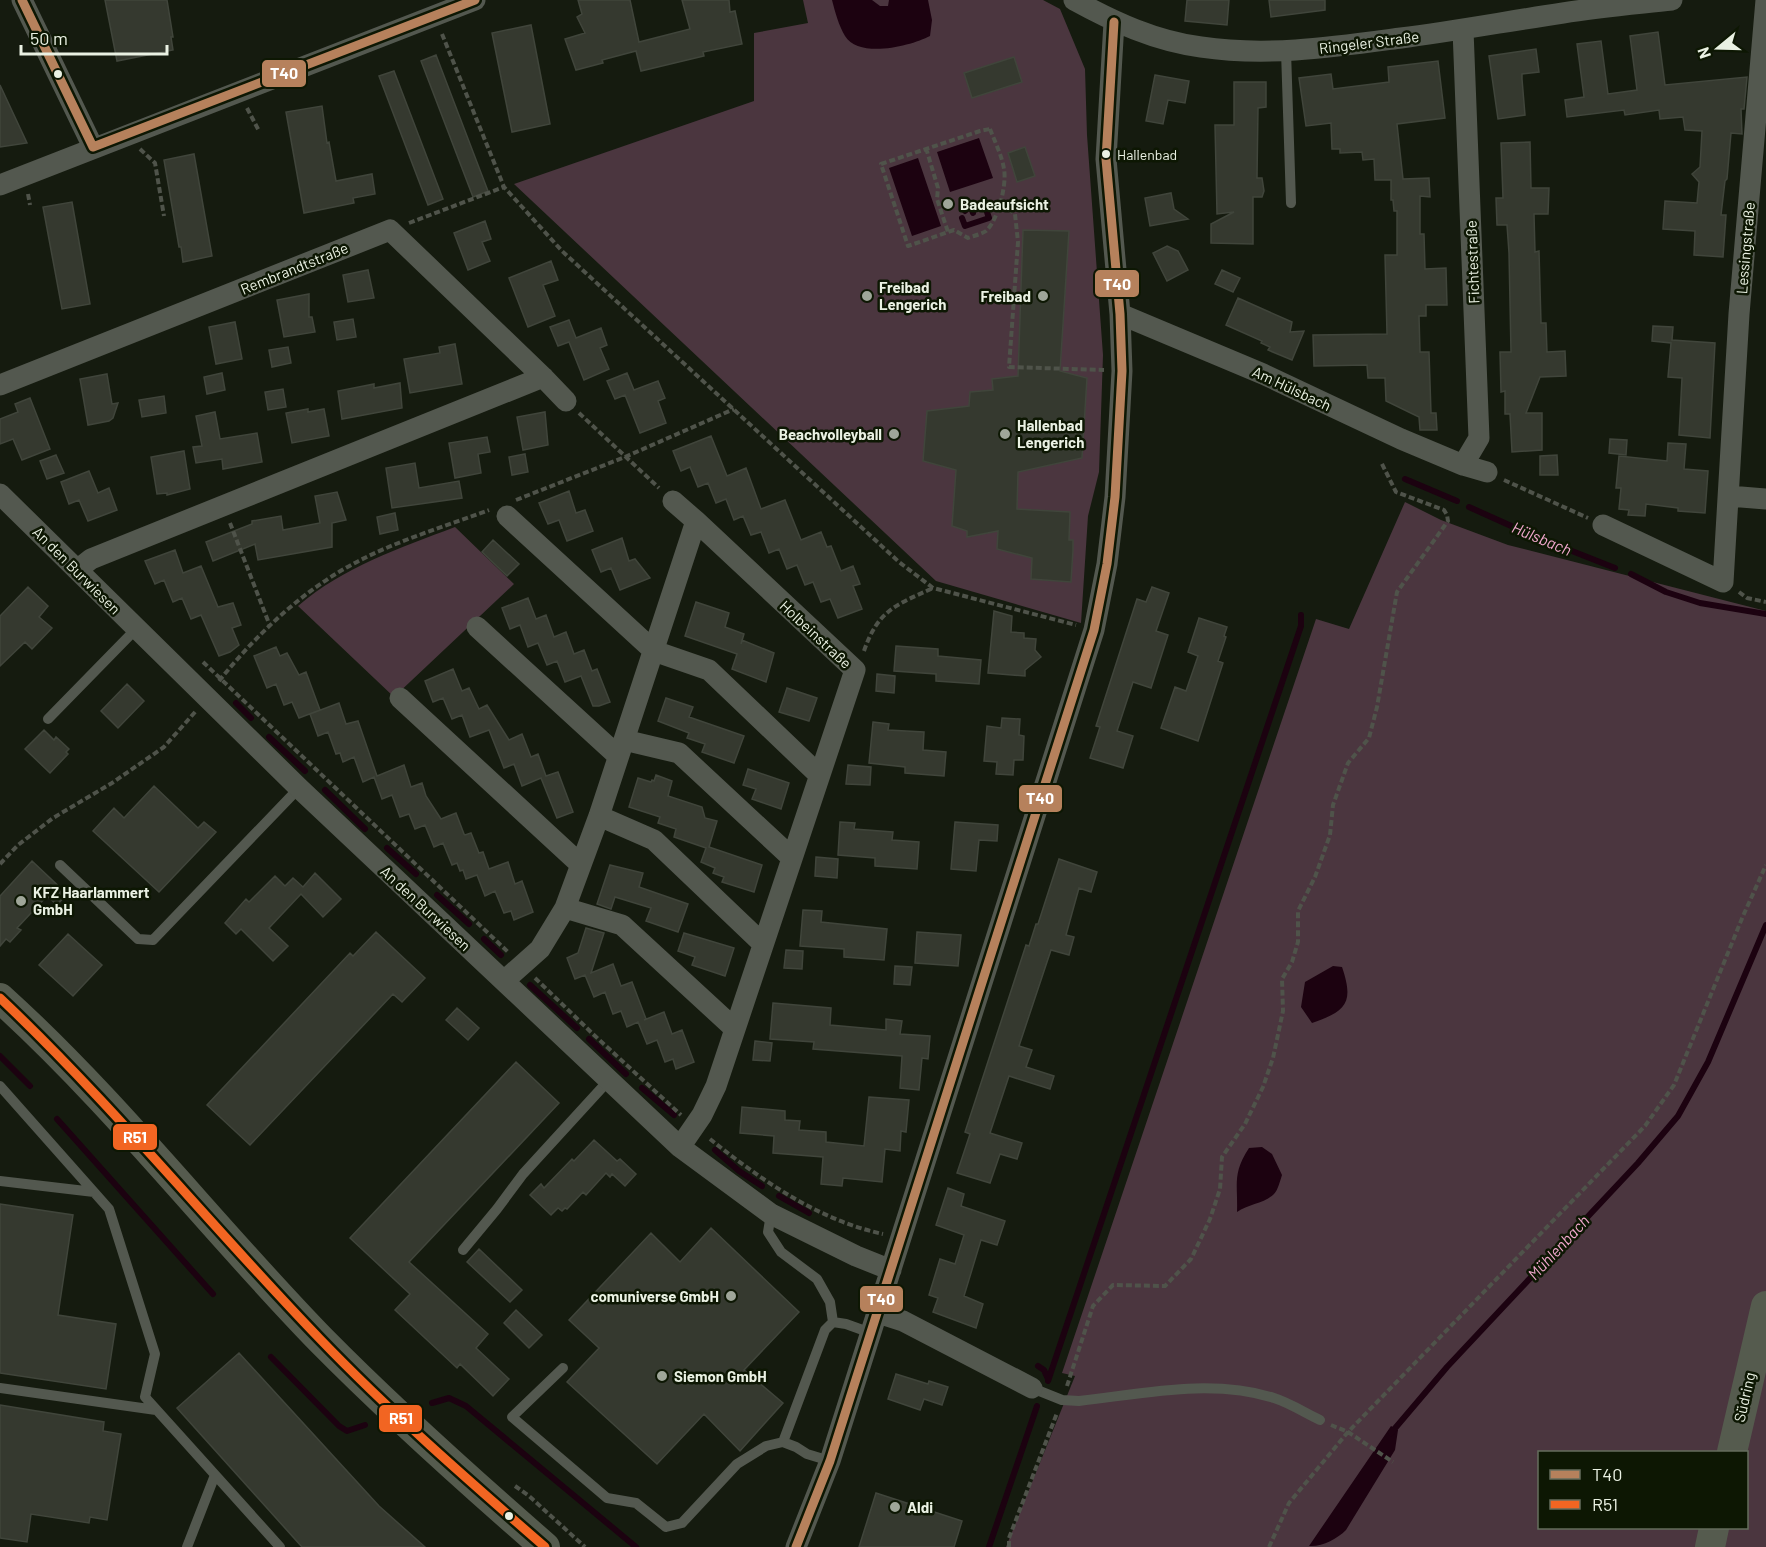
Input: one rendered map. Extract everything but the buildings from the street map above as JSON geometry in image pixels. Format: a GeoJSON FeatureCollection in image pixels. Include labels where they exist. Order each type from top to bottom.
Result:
{"type":"FeatureCollection","features":[{"type":"Feature","properties":{"kind":"main road"},"geometry":{"type":"LineString","coordinates":[[0,998],[35,1030],[130,1130],[320,1338],[406,1424],[545,1547]]}},
{"type":"Feature","properties":{"kind":"main road","name":"Südring"},"geometry":{"type":"LineString","coordinates":[[1732,1451],[1766,1306]]}},
{"type":"Feature","properties":{"kind":"main road"},"geometry":{"type":"LineString","coordinates":[[1710,1547],[1714,1529]]}},
{"type":"Feature","properties":{"kind":"street"},"geometry":{"type":"LineString","coordinates":[[22,0],[93,147]]}},
{"type":"Feature","properties":{"kind":"street"},"geometry":{"type":"LineString","coordinates":[[0,184],[475,0]]}},
{"type":"Feature","properties":{"kind":"street","name":"Ringeler Straße"},"geometry":{"type":"LineString","coordinates":[[1074,0],[1114,22],[1160,38],[1199,47],[1245,52],[1286,51],[1463,30],[1566,6],[1672,0]]}},
{"type":"Feature","properties":{"kind":"street","name":"Lessingstraße"},"geometry":{"type":"LineString","coordinates":[[1723,582],[1739,314],[1761,120],[1766,0]]}},
{"type":"Feature","properties":{"kind":"street"},"geometry":{"type":"LineString","coordinates":[[796,1547],[830,1461],[1094,630],[1107,564],[1115,497],[1122,371],[1120,314],[1106,159],[1114,22]]}},
{"type":"Feature","properties":{"kind":"street","name":"Fichtestraße"},"geometry":{"type":"LineString","coordinates":[[1463,30],[1479,438],[1463,465]]}},
{"type":"Feature","properties":{"kind":"street"},"geometry":{"type":"LineString","coordinates":[[390,230],[566,401]]}},
{"type":"Feature","properties":{"kind":"street","name":"Rembrandtstraße"},"geometry":{"type":"LineString","coordinates":[[0,385],[390,230]]}},
{"type":"Feature","properties":{"kind":"street","name":"Am Hülsbach"},"geometry":{"type":"LineString","coordinates":[[1120,314],[1263,374],[1401,439],[1463,465]]}},
{"type":"Feature","properties":{"kind":"street"},"geometry":{"type":"LineString","coordinates":[[77,570],[91,559],[543,377]]}},
{"type":"Feature","properties":{"kind":"street"},"geometry":{"type":"LineString","coordinates":[[1463,465],[1487,472]]}},
{"type":"Feature","properties":{"kind":"street"},"geometry":{"type":"LineString","coordinates":[[1728,496],[1766,499]]}},
{"type":"Feature","properties":{"kind":"street","name":"An den Burwiesen"},"geometry":{"type":"LineString","coordinates":[[2,499],[298,788],[680,1147],[771,1214],[856,1256],[891,1270]]}},
{"type":"Feature","properties":{"kind":"street","name":"Holbeinstraße"},"geometry":{"type":"LineString","coordinates":[[673,501],[855,670],[716,1086],[702,1115],[680,1147]]}},
{"type":"Feature","properties":{"kind":"street"},"geometry":{"type":"LineString","coordinates":[[503,509],[654,651],[709,670],[819,775]]}},
{"type":"Feature","properties":{"kind":"street"},"geometry":{"type":"LineString","coordinates":[[504,981],[540,949],[565,908],[599,816],[696,521]]}},
{"type":"Feature","properties":{"kind":"street"},"geometry":{"type":"LineString","coordinates":[[1603,525],[1723,582]]}},
{"type":"Feature","properties":{"kind":"street"},"geometry":{"type":"LineString","coordinates":[[477,627],[621,748],[679,753],[792,858]]}},
{"type":"Feature","properties":{"kind":"street"},"geometry":{"type":"LineString","coordinates":[[400,698],[581,865]]}},
{"type":"Feature","properties":{"kind":"street"},"geometry":{"type":"LineString","coordinates":[[599,816],[654,840],[763,944]]}},
{"type":"Feature","properties":{"kind":"street"},"geometry":{"type":"LineString","coordinates":[[565,908],[622,925],[735,1029]]}},
{"type":"Feature","properties":{"kind":"street"},"geometry":{"type":"LineString","coordinates":[[878,1313],[903,1321],[1032,1388]]}},
{"type":"Feature","properties":{"kind":"lane"},"geometry":{"type":"LineString","coordinates":[[1286,51],[1291,203]]}},
{"type":"Feature","properties":{"kind":"lane"},"geometry":{"type":"LineString","coordinates":[[48,719],[136,629]]}},
{"type":"Feature","properties":{"kind":"lane"},"geometry":{"type":"LineString","coordinates":[[60,865],[138,939],[153,940],[298,788]]}},
{"type":"Feature","properties":{"kind":"lane"},"geometry":{"type":"LineString","coordinates":[[463,1250],[523,1174],[609,1080]]}},
{"type":"Feature","properties":{"kind":"lane"},"geometry":{"type":"LineString","coordinates":[[0,1086],[109,1209],[155,1354],[145,1397],[280,1547]]}},
{"type":"Feature","properties":{"kind":"lane"},"geometry":{"type":"LineString","coordinates":[[0,1181],[94,1192]]}},
{"type":"Feature","properties":{"kind":"lane"},"geometry":{"type":"LineString","coordinates":[[771,1214],[768,1232],[781,1252],[818,1279],[830,1302],[833,1322]]}},
{"type":"Feature","properties":{"kind":"lane"},"geometry":{"type":"LineString","coordinates":[[833,1322],[846,1324],[871,1334]]}},
{"type":"Feature","properties":{"kind":"lane"},"geometry":{"type":"LineString","coordinates":[[783,1442],[825,1330],[833,1322]]}},
{"type":"Feature","properties":{"kind":"lane"},"geometry":{"type":"LineString","coordinates":[[563,1368],[512,1417],[607,1498],[636,1503],[666,1527],[682,1523],[737,1464],[766,1446],[783,1442],[807,1454],[830,1461]]}},
{"type":"Feature","properties":{"kind":"lane"},"geometry":{"type":"LineString","coordinates":[[0,1388],[156,1410]]}},
{"type":"Feature","properties":{"kind":"lane"},"geometry":{"type":"LineString","coordinates":[[1032,1388],[1062,1400],[1078,1401],[1203,1388],[1236,1390],[1275,1398],[1320,1420]]}},
{"type":"Feature","properties":{"kind":"lane"},"geometry":{"type":"LineString","coordinates":[[187,1547],[216,1475]]}},
{"type":"Feature","properties":{"kind":"path"},"geometry":{"type":"LineString","coordinates":[[438,25],[504,188],[562,251],[734,410],[899,562],[933,588],[1094,630]]}},
{"type":"Feature","properties":{"kind":"path"},"geometry":{"type":"LineString","coordinates":[[990,129],[1004,169],[1005,182],[1000,203],[994,220],[985,232],[968,238],[954,230],[908,246],[881,164],[990,129]]}},
{"type":"Feature","properties":{"kind":"path"},"geometry":{"type":"LineString","coordinates":[[129,134],[132,142],[155,163],[164,216]]}},
{"type":"Feature","properties":{"kind":"path"},"geometry":{"type":"LineString","coordinates":[[926,148],[938,188],[937,199],[948,232]]}},
{"type":"Feature","properties":{"kind":"path"},"geometry":{"type":"LineString","coordinates":[[390,230],[504,188]]}},
{"type":"Feature","properties":{"kind":"path"},"geometry":{"type":"LineString","coordinates":[[1000,203],[1015,214],[1018,242],[1009,367],[1109,370]]}},
{"type":"Feature","properties":{"kind":"path"},"geometry":{"type":"LineString","coordinates":[[566,401],[673,501]]}},
{"type":"Feature","properties":{"kind":"path"},"geometry":{"type":"LineString","coordinates":[[0,864],[18,845],[52,818],[112,783],[164,747],[207,699],[221,679],[270,626],[311,590],[354,563],[503,509],[734,410]]}},
{"type":"Feature","properties":{"kind":"path"},"geometry":{"type":"LineString","coordinates":[[1009,1547],[1009,1538],[1062,1400],[1094,1306],[1113,1285],[1165,1286],[1191,1259],[1210,1219],[1220,1189],[1222,1157],[1245,1124],[1263,1087],[1273,1058],[1282,1011],[1282,979],[1292,962],[1298,942],[1298,911],[1315,877],[1330,835],[1333,805],[1348,763],[1369,738],[1377,707],[1397,592],[1448,520],[1444,510],[1396,492],[1381,462]]}},
{"type":"Feature","properties":{"kind":"path"},"geometry":{"type":"LineString","coordinates":[[1487,472],[1603,525]]}},
{"type":"Feature","properties":{"kind":"path"},"geometry":{"type":"LineString","coordinates":[[223,505],[270,626]]}},
{"type":"Feature","properties":{"kind":"path"},"geometry":{"type":"LineString","coordinates":[[1723,582],[1747,598],[1766,602]]}},
{"type":"Feature","properties":{"kind":"path"},"geometry":{"type":"LineString","coordinates":[[855,670],[870,634],[882,616],[896,605],[933,588]]}},
{"type":"Feature","properties":{"kind":"path"},"geometry":{"type":"LineString","coordinates":[[195,655],[594,1035],[694,1127],[743,1166],[798,1201],[856,1228],[901,1238]]}},
{"type":"Feature","properties":{"kind":"path"},"geometry":{"type":"LineString","coordinates":[[1269,1547],[1289,1503],[1348,1432],[1645,1126],[1674,1085],[1766,865]]}},
{"type":"Feature","properties":{"kind":"path"},"geometry":{"type":"LineString","coordinates":[[1348,1432],[1393,1462]]}},
{"type":"Feature","properties":{"kind":"shaded area"},"geometry":{"type":"Polygon","coordinates":[[[803,0],[1043,0],[1060,9],[1085,69],[1087,135],[1103,355],[1099,472],[1088,516],[1081,623],[936,581],[514,184],[754,101],[754,33],[808,23],[803,0]]]}},
{"type":"Feature","properties":{"kind":"shaded area"},"geometry":{"type":"Polygon","coordinates":[[[832,0],[872,0],[880,6],[888,6],[889,0],[928,0],[932,20],[930,36],[886,48],[862,47],[852,43],[845,36],[832,0]]]}},
{"type":"Feature","properties":{"kind":"shaded area"},"geometry":{"type":"Polygon","coordinates":[[[979,138],[993,178],[950,192],[937,152],[979,138]]]}},
{"type":"Feature","properties":{"kind":"shaded area"},"geometry":{"type":"Polygon","coordinates":[[[918,158],[941,226],[912,236],[889,168],[918,158]]]}},
{"type":"Feature","properties":{"kind":"shaded area"},"geometry":{"type":"Polygon","coordinates":[[[1405,502],[1441,520],[1508,545],[1766,611],[1766,1547],[1006,1547],[1075,1376],[1062,1373],[1316,619],[1349,629],[1405,502]]]}},
{"type":"Feature","properties":{"kind":"shaded area"},"geometry":{"type":"Polygon","coordinates":[[[455,527],[514,584],[394,697],[298,606],[315,592],[353,569],[455,527]]]}},
{"type":"Feature","properties":{"kind":"shaded area"},"geometry":{"type":"Polygon","coordinates":[[[1333,966],[1342,967],[1346,979],[1345,1004],[1333,1014],[1312,1023],[1301,1007],[1305,982],[1333,966]]]}},
{"type":"Feature","properties":{"kind":"shaded area"},"geometry":{"type":"Polygon","coordinates":[[[1262,1147],[1272,1154],[1282,1175],[1279,1185],[1270,1197],[1237,1212],[1237,1179],[1240,1165],[1249,1148],[1262,1147]]]}},
{"type":"Feature","properties":{"kind":"shaded area"},"geometry":{"type":"Polygon","coordinates":[[[1391,1426],[1398,1430],[1395,1450],[1346,1530],[1329,1542],[1309,1546],[1391,1426]]]}},
{"type":"Feature","properties":{"kind":"waterway"},"geometry":{"type":"LineString","coordinates":[[965,211],[968,208]]}},
{"type":"Feature","properties":{"kind":"waterway"},"geometry":{"type":"LineString","coordinates":[[962,218],[965,226],[989,218],[987,212]]}},
{"type":"Feature","properties":{"kind":"waterway","name":"Hülsbach"},"geometry":{"type":"LineString","coordinates":[[1405,479],[1457,501]]}},
{"type":"Feature","properties":{"kind":"waterway","name":"Hülsbach"},"geometry":{"type":"LineString","coordinates":[[1469,507],[1615,568]]}},
{"type":"Feature","properties":{"kind":"waterway","name":"Hülsbach"},"geometry":{"type":"LineString","coordinates":[[1631,574],[1666,592],[1700,603],[1766,614]]}},
{"type":"Feature","properties":{"kind":"waterway"},"geometry":{"type":"LineString","coordinates":[[1048,1381],[1301,626],[1301,615]]}},
{"type":"Feature","properties":{"kind":"waterway"},"geometry":{"type":"LineString","coordinates":[[236,703],[251,718]]}},
{"type":"Feature","properties":{"kind":"waterway"},"geometry":{"type":"LineString","coordinates":[[269,737],[305,771]]}},
{"type":"Feature","properties":{"kind":"waterway"},"geometry":{"type":"LineString","coordinates":[[325,790],[365,829]]}},
{"type":"Feature","properties":{"kind":"waterway"},"geometry":{"type":"LineString","coordinates":[[387,848],[416,874]]}},
{"type":"Feature","properties":{"kind":"waterway"},"geometry":{"type":"LineString","coordinates":[[437,895],[469,924]]}},
{"type":"Feature","properties":{"kind":"waterway","name":"Mühlenbach"},"geometry":{"type":"LineString","coordinates":[[1391,1433],[1447,1367],[1638,1163],[1678,1116],[1708,1062],[1766,925]]}},
{"type":"Feature","properties":{"kind":"waterway"},"geometry":{"type":"LineString","coordinates":[[484,939],[501,955]]}},
{"type":"Feature","properties":{"kind":"waterway"},"geometry":{"type":"LineString","coordinates":[[530,985],[577,1028]]}},
{"type":"Feature","properties":{"kind":"waterway"},"geometry":{"type":"LineString","coordinates":[[589,1039],[626,1074]]}},
{"type":"Feature","properties":{"kind":"waterway"},"geometry":{"type":"LineString","coordinates":[[0,1056],[30,1086]]}},
{"type":"Feature","properties":{"kind":"waterway"},"geometry":{"type":"LineString","coordinates":[[642,1088],[674,1115]]}},
{"type":"Feature","properties":{"kind":"waterway"},"geometry":{"type":"LineString","coordinates":[[57,1119],[213,1294]]}},
{"type":"Feature","properties":{"kind":"waterway"},"geometry":{"type":"LineString","coordinates":[[715,1150],[739,1171],[762,1186]]}},
{"type":"Feature","properties":{"kind":"waterway"},"geometry":{"type":"LineString","coordinates":[[779,1196],[809,1213]]}},
{"type":"Feature","properties":{"kind":"waterway"},"geometry":{"type":"LineString","coordinates":[[271,1357],[339,1426],[347,1431],[365,1425]]}},
{"type":"Feature","properties":{"kind":"waterway"},"geometry":{"type":"LineString","coordinates":[[1038,1366],[1044,1370],[1048,1379]]}},
{"type":"Feature","properties":{"kind":"waterway"},"geometry":{"type":"LineString","coordinates":[[432,1403],[449,1398],[466,1406],[636,1547]]}},
{"type":"Feature","properties":{"kind":"waterway"},"geometry":{"type":"LineString","coordinates":[[989,1547],[1037,1406]]}},
{"type":"Feature","properties":{"kind":"transit line","name":"T40"},"geometry":{"type":"LineString","coordinates":[[22,0],[93,147]]}},
{"type":"Feature","properties":{"kind":"transit line","name":"T40"},"geometry":{"type":"LineString","coordinates":[[93,147],[475,0]]}},
{"type":"Feature","properties":{"kind":"transit line","name":"T40"},"geometry":{"type":"LineString","coordinates":[[796,1547],[830,1461],[1094,630],[1107,564],[1115,497],[1122,371],[1120,314],[1106,159],[1114,22]]}},
{"type":"Feature","properties":{"kind":"transit line","name":"R51"},"geometry":{"type":"LineString","coordinates":[[0,998],[122,1123],[279,1296],[346,1365],[430,1445],[545,1547]]}},
{"type":"Feature","properties":{"kind":"place","name":"Hallenbad"},"geometry":{"type":"Point","coordinates":[1106,154]}},
{"type":"Feature","properties":{"kind":"place","name":"Badeaufsicht"},"geometry":{"type":"Point","coordinates":[948,204]}},
{"type":"Feature","properties":{"kind":"place","name":"Freibad Lengerich"},"geometry":{"type":"Point","coordinates":[867,296]}},
{"type":"Feature","properties":{"kind":"place","name":"Freibad"},"geometry":{"type":"Point","coordinates":[1043,296]}},
{"type":"Feature","properties":{"kind":"place","name":"Beachvolleyball"},"geometry":{"type":"Point","coordinates":[894,434]}},
{"type":"Feature","properties":{"kind":"place","name":"Hallenbad Lengerich"},"geometry":{"type":"Point","coordinates":[1005,434]}},
{"type":"Feature","properties":{"kind":"place","name":"KFZ Haarlammert GmbH"},"geometry":{"type":"Point","coordinates":[21,901]}},
{"type":"Feature","properties":{"kind":"place","name":"comuniverse GmbH"},"geometry":{"type":"Point","coordinates":[731,1296]}},
{"type":"Feature","properties":{"kind":"place","name":"Siemon GmbH"},"geometry":{"type":"Point","coordinates":[662,1376]}},
{"type":"Feature","properties":{"kind":"place","name":"Aldi"},"geometry":{"type":"Point","coordinates":[895,1507]}}]}
